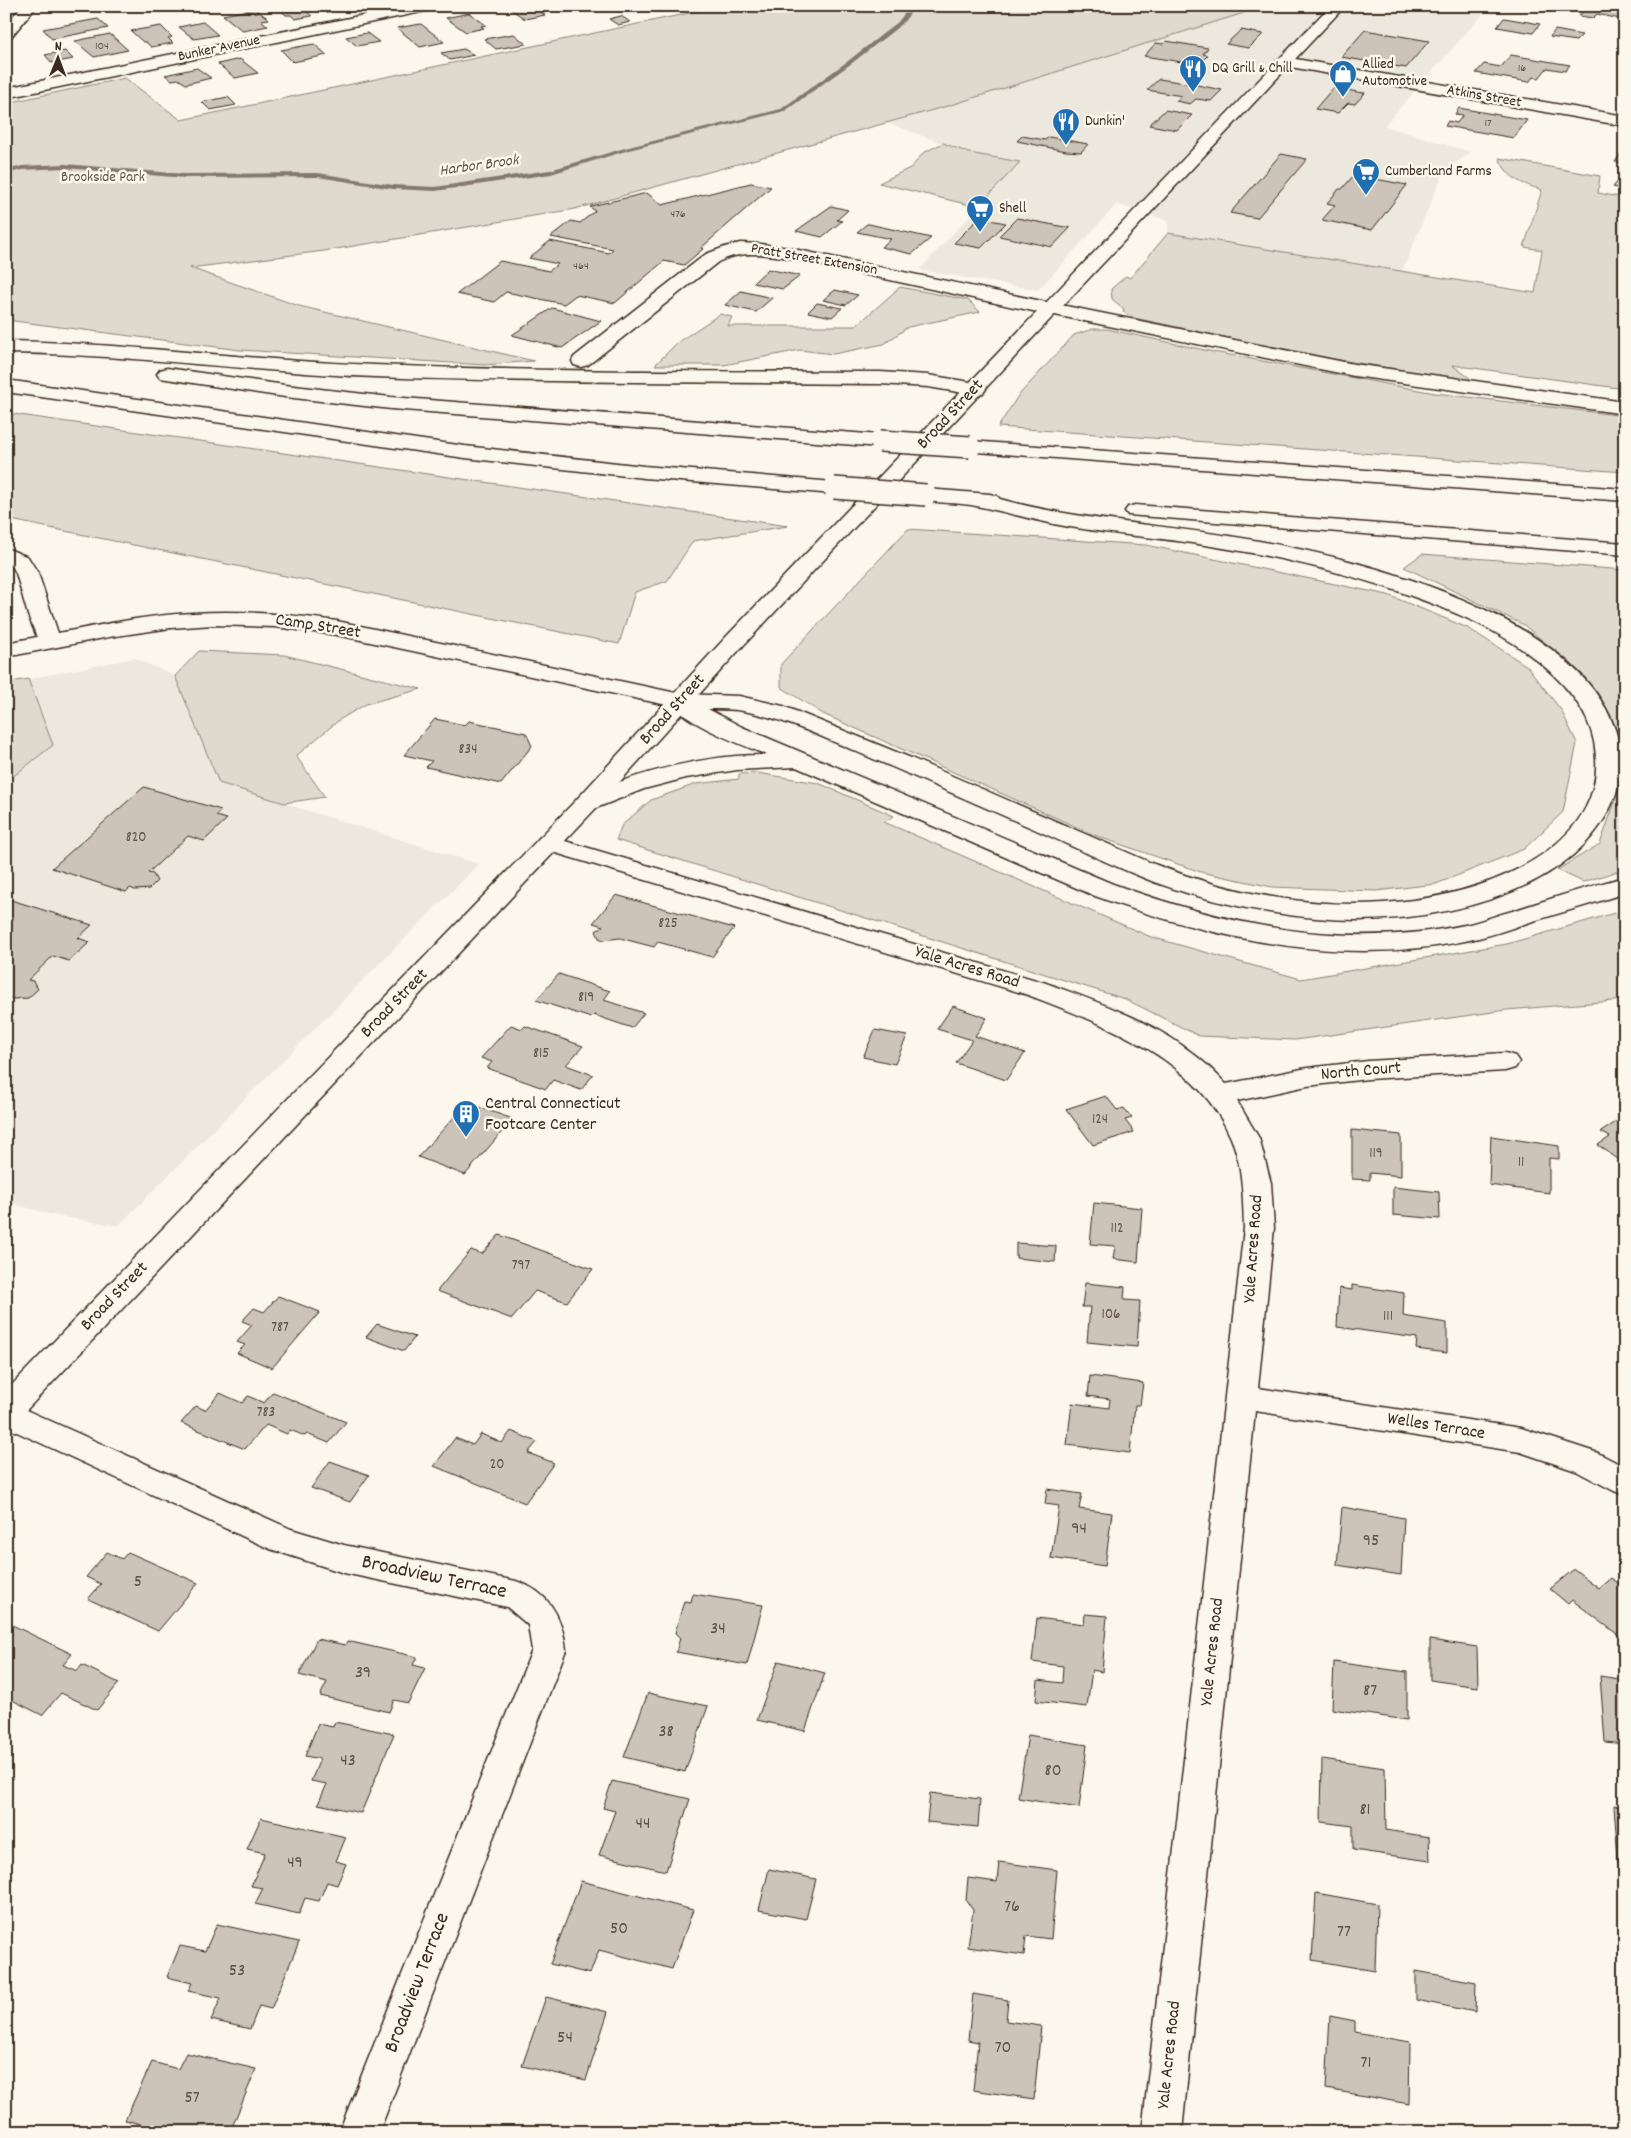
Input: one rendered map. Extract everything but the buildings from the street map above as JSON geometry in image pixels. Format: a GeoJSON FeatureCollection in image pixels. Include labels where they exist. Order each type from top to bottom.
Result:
{"type":"FeatureCollection","features":[{"type":"Feature","properties":{"kind":"main road"},"geometry":{"type":"LineString","coordinates":[[7,31],[30,6]]}},
{"type":"Feature","properties":{"kind":"main road","name":"Bunker Avenue"},"geometry":{"type":"LineString","coordinates":[[6,93],[431,6]]}},
{"type":"Feature","properties":{"kind":"main road","name":"Broad Street"},"geometry":{"type":"LineString","coordinates":[[6,1412],[587,803],[734,642],[1338,6]]}},
{"type":"Feature","properties":{"kind":"main road","name":"Atkins Street"},"geometry":{"type":"LineString","coordinates":[[1284,62],[1625,121]]}},
{"type":"Feature","properties":{"kind":"main road","name":"Pratt Street Extension"},"geometry":{"type":"LineString","coordinates":[[581,361],[712,258],[725,251],[738,248],[759,248],[1370,373],[1625,408]]}},
{"type":"Feature","properties":{"kind":"main road"},"geometry":{"type":"LineString","coordinates":[[6,347],[73,348],[216,362],[373,371],[522,375],[888,378],[928,381],[976,389]]}},
{"type":"Feature","properties":{"kind":"main road"},"geometry":{"type":"LineString","coordinates":[[6,351],[247,386],[363,400],[880,441],[1625,495]]}},
{"type":"Feature","properties":{"kind":"main road"},"geometry":{"type":"LineString","coordinates":[[6,386],[465,452],[635,471],[1625,549]]}},
{"type":"Feature","properties":{"kind":"main road"},"geometry":{"type":"LineString","coordinates":[[681,701],[739,703],[775,710],[1170,879],[1246,900],[1299,909],[1346,912],[1389,910],[1434,904],[1487,891],[1530,872],[1560,853],[1582,834],[1599,808],[1607,787],[1610,764],[1605,736],[1596,715],[1583,694],[1565,673],[1537,649],[1499,626],[1453,605],[1406,587],[1293,554],[1211,539],[1056,518],[972,498]]}},
{"type":"Feature","properties":{"kind":"main road"},"geometry":{"type":"LineString","coordinates":[[6,554],[20,562],[26,573],[39,615],[50,642]]}},
{"type":"Feature","properties":{"kind":"main road","name":"Camp Street"},"geometry":{"type":"LineString","coordinates":[[6,650],[171,621],[219,618],[282,620],[337,628],[681,701]]}},
{"type":"Feature","properties":{"kind":"main road"},"geometry":{"type":"LineString","coordinates":[[681,701],[725,728],[1066,875],[1136,902],[1214,926],[1279,938],[1367,943],[1434,939],[1477,930],[1625,885]]}},
{"type":"Feature","properties":{"kind":"main road"},"geometry":{"type":"LineString","coordinates":[[587,803],[642,782],[703,767],[751,762],[805,762]]}},
{"type":"Feature","properties":{"kind":"main road","name":"Yale Acres Road"},"geometry":{"type":"LineString","coordinates":[[548,843],[1037,989],[1100,1013],[1151,1038],[1191,1066],[1220,1095],[1245,1138],[1257,1183],[1259,1228],[1162,2132]]}},
{"type":"Feature","properties":{"kind":"main road","name":"North Court"},"geometry":{"type":"LineString","coordinates":[[1220,1095],[1307,1077],[1359,1071],[1505,1062]]}},
{"type":"Feature","properties":{"kind":"main road","name":"Welles Terrace"},"geometry":{"type":"LineString","coordinates":[[1240,1397],[1520,1440],[1587,1462],[1625,1482]]}},
{"type":"Feature","properties":{"kind":"main road","name":"Broadview Terrace"},"geometry":{"type":"LineString","coordinates":[[6,1412],[282,1540],[344,1559],[516,1595],[537,1610],[548,1628],[549,1650],[359,2132]]}},
{"type":"Feature","properties":{"kind":"shaded area"},"geometry":{"type":"Polygon","coordinates":[[[1307,6],[1490,6],[1384,126],[1471,152],[1444,171],[1402,271],[1168,233],[1168,221],[1117,204],[1038,290],[919,270],[1020,162],[969,153],[885,122],[951,105],[1247,12],[1304,8],[1307,6]]]}},
{"type":"Feature","properties":{"kind":"shaded area"},"geometry":{"type":"Polygon","coordinates":[[[135,658],[175,676],[219,783],[479,864],[118,1226],[53,1215],[6,1202],[6,782],[53,745],[28,679],[135,658]]]}},
{"type":"Feature","properties":{"kind":"green space","name":"Brookside Park"},"geometry":{"type":"Polygon","coordinates":[[[723,6],[1307,6],[1305,8],[1247,12],[951,105],[575,209],[324,251],[190,268],[299,306],[534,361],[485,365],[240,350],[6,320],[6,103],[125,78],[181,120],[723,6]]]}},
{"type":"Feature","properties":{"kind":"green space"},"geometry":{"type":"Polygon","coordinates":[[[943,143],[969,153],[1020,162],[978,207],[879,183],[912,167],[923,153],[943,143]]]}},
{"type":"Feature","properties":{"kind":"green space"},"geometry":{"type":"Polygon","coordinates":[[[1499,158],[1600,176],[1598,193],[1625,198],[1625,389],[1452,365],[1475,382],[1309,355],[1134,318],[1123,312],[1124,309],[1112,299],[1111,289],[1126,276],[1130,278],[1168,233],[1535,293],[1542,250],[1524,247],[1542,190],[1516,180],[1507,171],[1499,158]]]}},
{"type":"Feature","properties":{"kind":"green space"},"geometry":{"type":"Polygon","coordinates":[[[900,287],[968,300],[980,312],[908,327],[884,344],[833,354],[800,350],[724,365],[655,365],[678,342],[720,314],[732,317],[728,326],[856,326],[900,287]]]}},
{"type":"Feature","properties":{"kind":"green space"},"geometry":{"type":"Polygon","coordinates":[[[1093,329],[1107,329],[1214,352],[1435,393],[1625,416],[1625,472],[998,427],[1018,396],[1074,335],[1093,329]]]}},
{"type":"Feature","properties":{"kind":"green space"},"geometry":{"type":"Polygon","coordinates":[[[6,413],[788,526],[693,541],[667,581],[635,592],[619,644],[6,519],[6,413]]]}},
{"type":"Feature","properties":{"kind":"green space"},"geometry":{"type":"Polygon","coordinates":[[[908,529],[1146,545],[1388,595],[1468,628],[1527,666],[1561,710],[1577,743],[1563,812],[1524,849],[1436,884],[1376,891],[1272,887],[1201,872],[1099,837],[823,714],[781,687],[781,664],[908,529]]]}},
{"type":"Feature","properties":{"kind":"green space"},"geometry":{"type":"Polygon","coordinates":[[[1422,554],[1625,570],[1625,869],[1583,882],[1557,870],[1600,844],[1622,782],[1616,729],[1584,676],[1524,625],[1404,567],[1422,554]]]}},
{"type":"Feature","properties":{"kind":"green space"},"geometry":{"type":"Polygon","coordinates":[[[199,651],[284,655],[421,689],[366,704],[339,720],[296,756],[325,797],[284,803],[219,783],[175,676],[199,651]]]}},
{"type":"Feature","properties":{"kind":"green space"},"geometry":{"type":"Polygon","coordinates":[[[28,679],[53,745],[6,782],[6,683],[28,679]]]}},
{"type":"Feature","properties":{"kind":"green space"},"geometry":{"type":"Polygon","coordinates":[[[757,773],[818,783],[894,816],[884,822],[1151,937],[1301,979],[1507,944],[1625,910],[1625,1000],[1507,1010],[1295,1040],[1199,1036],[1125,999],[616,840],[622,825],[651,800],[696,784],[739,779],[739,774],[757,773]]]}},
{"type":"Feature","properties":{"kind":"waterway","name":"Harbor Brook"},"geometry":{"type":"LineString","coordinates":[[6,172],[22,168],[65,166],[185,176],[318,175],[393,187],[435,189],[551,172],[627,149],[783,110],[900,23],[913,6]]}},
{"type":"Feature","properties":{"kind":"place","name":"DQ Grill & Chill"},"geometry":{"type":"Point","coordinates":[1193,93]}},
{"type":"Feature","properties":{"kind":"place","name":"Allied Automotive"},"geometry":{"type":"Point","coordinates":[1343,98]}},
{"type":"Feature","properties":{"kind":"place","name":"Dunkin'"},"geometry":{"type":"Point","coordinates":[1066,146]}},
{"type":"Feature","properties":{"kind":"place","name":"Cumberland Farms"},"geometry":{"type":"Point","coordinates":[1366,196]}},
{"type":"Feature","properties":{"kind":"place","name":"Shell"},"geometry":{"type":"Point","coordinates":[980,233]}},
{"type":"Feature","properties":{"kind":"place","name":"Central Connecticut Footcare Center"},"geometry":{"type":"Point","coordinates":[466,1138]}}]}
